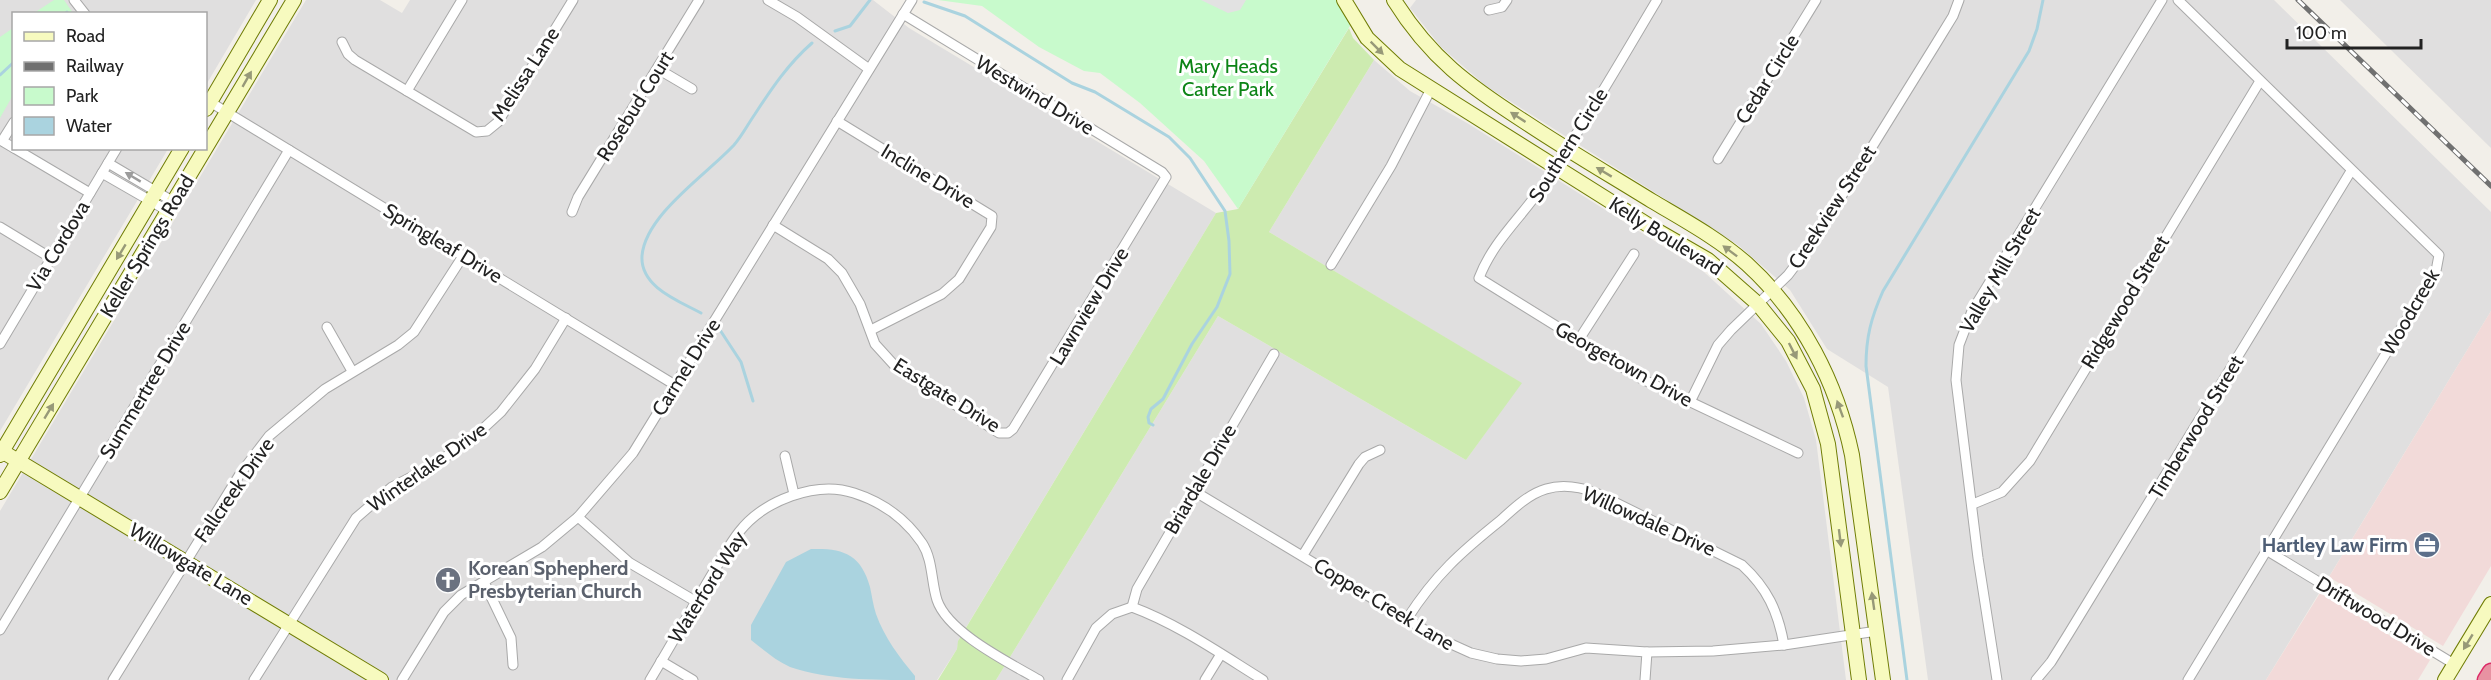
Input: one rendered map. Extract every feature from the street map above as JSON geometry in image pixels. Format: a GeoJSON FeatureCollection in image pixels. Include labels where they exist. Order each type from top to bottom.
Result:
{"type":"FeatureCollection","features":[{"type":"Feature","properties":{"kind":"highway"},"geometry":{"type":"LineString","coordinates":[[2486,680],[2491,672]]}},
{"type":"Feature","properties":{"kind":"main road"},"geometry":{"type":"LineString","coordinates":[[208,105],[270,0]]}},
{"type":"Feature","properties":{"kind":"main road","name":"Keller Springs Road"},"geometry":{"type":"LineString","coordinates":[[207,147],[294,0]]}},
{"type":"Feature","properties":{"kind":"main road","name":"Kelly Boulevard"},"geometry":{"type":"LineString","coordinates":[[1344,0],[1367,38],[1400,69],[1708,260],[1758,304],[1788,341],[1813,389],[1828,444],[1859,680]]}},
{"type":"Feature","properties":{"kind":"main road","name":"Kelly Boulevard"},"geometry":{"type":"LineString","coordinates":[[1394,0],[1408,23],[1442,62],[1466,82],[1567,149],[1719,243],[1746,264],[1773,291],[1792,315],[1822,364],[1845,421],[1852,455],[1883,680]]}},
{"type":"Feature","properties":{"kind":"main road","name":"Keller Springs Road"},"geometry":{"type":"LineString","coordinates":[[1,452],[181,150]]}},
{"type":"Feature","properties":{"kind":"main road","name":"Keller Springs Road"},"geometry":{"type":"LineString","coordinates":[[0,492],[205,150]]}},
{"type":"Feature","properties":{"kind":"main road","name":"Willowgate Lane"},"geometry":{"type":"LineString","coordinates":[[1,452],[381,680]]}},
{"type":"Feature","properties":{"kind":"main road"},"geometry":{"type":"LineString","coordinates":[[2445,680],[2491,604]]}},
{"type":"Feature","properties":{"kind":"street"},"geometry":{"type":"LineString","coordinates":[[74,0],[83,12]]}},
{"type":"Feature","properties":{"kind":"street"},"geometry":{"type":"LineString","coordinates":[[406,91],[462,0]]}},
{"type":"Feature","properties":{"kind":"street","name":"Melissa Lane"},"geometry":{"type":"LineString","coordinates":[[342,42],[348,54],[355,60],[406,91],[476,132],[487,130],[498,122],[573,0]]}},
{"type":"Feature","properties":{"kind":"street","name":"Rosebud Court"},"geometry":{"type":"LineString","coordinates":[[572,212],[578,197],[699,0]]}},
{"type":"Feature","properties":{"kind":"street"},"geometry":{"type":"LineString","coordinates":[[768,0],[797,17],[869,69]]}},
{"type":"Feature","properties":{"kind":"street","name":"Carmel Drive"},"geometry":{"type":"LineString","coordinates":[[402,680],[444,612],[461,596],[542,547],[578,517],[633,453],[912,0]]}},
{"type":"Feature","properties":{"kind":"street"},"geometry":{"type":"LineString","coordinates":[[1489,10],[1502,7],[1507,0]]}},
{"type":"Feature","properties":{"kind":"street","name":"Southern Circle"},"geometry":{"type":"LineString","coordinates":[[1486,284],[1479,278],[1485,262],[1502,235],[1530,205],[1556,167],[1657,0]]}},
{"type":"Feature","properties":{"kind":"street","name":"Cedar Circle"},"geometry":{"type":"LineString","coordinates":[[1718,159],[1816,0]]}},
{"type":"Feature","properties":{"kind":"street","name":"Creekview Street"},"geometry":{"type":"LineString","coordinates":[[1690,402],[1718,345],[1788,275],[1813,242],[1953,16],[1959,0]]}},
{"type":"Feature","properties":{"kind":"street","name":"Valley Mill Street"},"geometry":{"type":"LineString","coordinates":[[1997,680],[1978,558],[1956,380],[1959,345],[1972,310],[2162,0]]}},
{"type":"Feature","properties":{"kind":"street","name":"Woodcreek"},"geometry":{"type":"LineString","coordinates":[[2178,0],[2439,255],[2439,263],[2430,281],[2188,680]]}},
{"type":"Feature","properties":{"kind":"street","name":"Westwind Drive"},"geometry":{"type":"LineString","coordinates":[[903,14],[1162,172],[1166,177]]}},
{"type":"Feature","properties":{"kind":"street"},"geometry":{"type":"LineString","coordinates":[[658,69],[692,89]]}},
{"type":"Feature","properties":{"kind":"street","name":"Ridgewood Street"},"geometry":{"type":"LineString","coordinates":[[1973,504],[2002,492],[2030,461],[2260,81]]}},
{"type":"Feature","properties":{"kind":"street"},"geometry":{"type":"LineString","coordinates":[[1331,265],[1390,166],[1431,89]]}},
{"type":"Feature","properties":{"kind":"street","name":"Springleaf Drive"},"geometry":{"type":"LineString","coordinates":[[208,105],[228,112],[675,385]]}},
{"type":"Feature","properties":{"kind":"street","name":"Incline Drive"},"geometry":{"type":"LineString","coordinates":[[837,121],[992,216],[991,227],[959,279],[942,294],[871,330]]}},
{"type":"Feature","properties":{"kind":"street"},"geometry":{"type":"LineString","coordinates":[[12,125],[2,141],[12,147]]}},
{"type":"Feature","properties":{"kind":"street"},"geometry":{"type":"LineString","coordinates":[[17,150],[90,193]]}},
{"type":"Feature","properties":{"kind":"street","name":"Via Cordova"},"geometry":{"type":"LineString","coordinates":[[0,344],[116,150]]}},
{"type":"Feature","properties":{"kind":"street","name":"Summertree Drive"},"geometry":{"type":"LineString","coordinates":[[0,630],[289,150]]}},
{"type":"Feature","properties":{"kind":"street"},"geometry":{"type":"LineString","coordinates":[[108,163],[171,206]]}},
{"type":"Feature","properties":{"kind":"street","name":"Timberwood Street"},"geometry":{"type":"LineString","coordinates":[[2036,680],[2070,633],[2351,171]]}},
{"type":"Feature","properties":{"kind":"street"},"geometry":{"type":"LineString","coordinates":[[102,173],[154,196]]}},
{"type":"Feature","properties":{"kind":"street","name":"Lawnview Drive"},"geometry":{"type":"LineString","coordinates":[[1008,433],[1020,419],[1166,177]]}},
{"type":"Feature","properties":{"kind":"street","name":"Eastgate Drive"},"geometry":{"type":"LineString","coordinates":[[773,225],[828,259],[842,273],[871,330],[875,344],[895,366],[999,433],[1008,433]]}},
{"type":"Feature","properties":{"kind":"street"},"geometry":{"type":"LineString","coordinates":[[0,227],[51,258]]}},
{"type":"Feature","properties":{"kind":"street"},"geometry":{"type":"LineString","coordinates":[[1578,340],[1634,254]]}},
{"type":"Feature","properties":{"kind":"street","name":"Fallcreek Drive"},"geometry":{"type":"LineString","coordinates":[[113,680],[240,474],[269,436],[325,389],[398,345],[414,332],[463,256]]}},
{"type":"Feature","properties":{"kind":"street","name":"Georgetown Drive"},"geometry":{"type":"LineString","coordinates":[[1486,284],[1640,378],[1798,453]]}},
{"type":"Feature","properties":{"kind":"street","name":"Winterlake Drive"},"geometry":{"type":"LineString","coordinates":[[254,680],[356,518],[392,487],[434,465],[474,437],[501,412],[535,369],[566,318]]}},
{"type":"Feature","properties":{"kind":"street"},"geometry":{"type":"LineString","coordinates":[[327,327],[352,371]]}},
{"type":"Feature","properties":{"kind":"street","name":"Briardale Drive"},"geometry":{"type":"LineString","coordinates":[[1132,607],[1137,589],[1274,354]]}},
{"type":"Feature","properties":{"kind":"street"},"geometry":{"type":"LineString","coordinates":[[1303,555],[1359,464],[1365,457],[1380,450]]}},
{"type":"Feature","properties":{"kind":"street"},"geometry":{"type":"LineString","coordinates":[[785,456],[794,494]]}},
{"type":"Feature","properties":{"kind":"street","name":"Willowdale Drive"},"geometry":{"type":"LineString","coordinates":[[1407,619],[1433,580],[1454,559],[1524,501],[1546,489],[1576,488],[1596,493],[1742,565],[1757,579],[1769,596],[1778,615],[1784,645]]}},
{"type":"Feature","properties":{"kind":"street","name":"Waterford Way"},"geometry":{"type":"LineString","coordinates":[[650,680],[695,601],[739,531],[754,518],[794,494],[844,489],[890,509],[923,544],[932,569],[937,601],[951,620],[976,644],[1039,680]]}},
{"type":"Feature","properties":{"kind":"street","name":"Copper Creek Lane"},"geometry":{"type":"LineString","coordinates":[[1194,491],[1457,648],[1497,659],[1521,661],[1546,659],[1586,648],[1685,653],[1784,645],[1877,631]]}},
{"type":"Feature","properties":{"kind":"street"},"geometry":{"type":"LineString","coordinates":[[578,517],[630,563],[684,597],[695,601]]}},
{"type":"Feature","properties":{"kind":"street","name":"Driftwood Drive"},"geometry":{"type":"LineString","coordinates":[[2266,550],[2454,664]]}},
{"type":"Feature","properties":{"kind":"street"},"geometry":{"type":"LineString","coordinates":[[484,582],[511,638],[513,665]]}},
{"type":"Feature","properties":{"kind":"street"},"geometry":{"type":"LineString","coordinates":[[1066,680],[1096,628],[1112,614],[1132,607],[1146,612],[1263,680]]}},
{"type":"Feature","properties":{"kind":"street"},"geometry":{"type":"LineString","coordinates":[[1645,680],[1647,652]]}},
{"type":"Feature","properties":{"kind":"street"},"geometry":{"type":"LineString","coordinates":[[1205,680],[1221,654]]}},
{"type":"Feature","properties":{"kind":"street"},"geometry":{"type":"LineString","coordinates":[[661,661],[693,680]]}},
{"type":"Feature","properties":{"kind":"shaded area"},"geometry":{"type":"Polygon","coordinates":[[[0,0],[256,0],[207,83],[207,12],[12,12],[12,150],[167,150],[0,431],[0,0]]]}},
{"type":"Feature","properties":{"kind":"shaded area"},"geometry":{"type":"Polygon","coordinates":[[[306,0],[380,0],[402,13],[410,0],[873,0],[909,28],[1216,213],[959,639],[957,649],[937,680],[0,680],[0,511],[306,0]]]}},
{"type":"Feature","properties":{"kind":"shaded area"},"geometry":{"type":"Polygon","coordinates":[[[1201,0],[1246,0],[1240,10],[1228,13],[1201,0]]]}},
{"type":"Feature","properties":{"kind":"shaded area"},"geometry":{"type":"Polygon","coordinates":[[[1416,0],[2274,0],[2491,212],[2491,311],[2266,680],[1928,680],[1888,387],[1827,349],[1790,290],[1738,245],[1486,86],[1441,47],[1410,8],[1416,0]]]}},
{"type":"Feature","properties":{"kind":"shaded area"},"geometry":{"type":"Polygon","coordinates":[[[2340,0],[2491,0],[2491,148],[2340,0]]]}},
{"type":"Feature","properties":{"kind":"shaded area"},"geometry":{"type":"Polygon","coordinates":[[[1374,60],[1410,91],[1467,123],[1704,272],[1761,324],[1786,361],[1804,398],[1816,440],[1846,680],[996,680],[1218,316],[1466,460],[1521,383],[1269,232],[1374,60]]]}},
{"type":"Feature","properties":{"kind":"shaded area"},"geometry":{"type":"Polygon","coordinates":[[[2491,311],[2491,566],[2443,646],[2329,577],[2491,311]]]}},
{"type":"Feature","properties":{"kind":"shaded area"},"geometry":{"type":"Polygon","coordinates":[[[2320,593],[2430,660],[2418,680],[2266,680],[2320,593]]]}},
{"type":"Feature","properties":{"kind":"green space"},"geometry":{"type":"Polygon","coordinates":[[[54,0],[64,0],[72,12],[36,12],[54,0]]]}},
{"type":"Feature","properties":{"kind":"green space","name":"Mary Heads Carter Park"},"geometry":{"type":"Polygon","coordinates":[[[938,0],[1341,0],[1353,21],[1238,209],[1204,161],[1140,103],[1100,73],[1084,71],[1039,47],[982,6],[938,0]]]}},
{"type":"Feature","properties":{"kind":"green space"},"geometry":{"type":"Polygon","coordinates":[[[1349,28],[1353,38],[1374,60],[1269,232],[1522,383],[1466,460],[1218,316],[996,680],[938,680],[957,649],[958,641],[1216,213],[1238,209],[1349,28]]]}},
{"type":"Feature","properties":{"kind":"green space"},"geometry":{"type":"Polygon","coordinates":[[[12,29],[12,97],[0,118],[0,37],[12,29]]]}},
{"type":"Feature","properties":{"kind":"water"},"geometry":{"type":"Polygon","coordinates":[[[811,549],[841,552],[856,560],[866,576],[879,623],[893,647],[915,676],[915,680],[820,675],[790,667],[751,640],[751,625],[786,562],[811,549]]]}},
{"type":"Feature","properties":{"kind":"waterway"},"geometry":{"type":"LineString","coordinates":[[835,31],[850,26],[870,0]]}},
{"type":"Feature","properties":{"kind":"waterway"},"geometry":{"type":"LineString","coordinates":[[1907,680],[1866,366],[1868,337],[1883,291],[2029,51],[2037,29],[2043,0]]}},
{"type":"Feature","properties":{"kind":"waterway"},"geometry":{"type":"LineString","coordinates":[[924,2],[965,16],[1072,83],[1095,92],[1169,137],[1190,158],[1225,211],[1230,274],[1217,307],[1192,344],[1163,399],[1151,409],[1148,417],[1149,423],[1153,425]]}},
{"type":"Feature","properties":{"kind":"waterway"},"geometry":{"type":"LineString","coordinates":[[701,313],[662,292],[647,276],[642,256],[646,241],[654,225],[665,211],[740,138],[781,77],[812,43]]}},
{"type":"Feature","properties":{"kind":"waterway"},"geometry":{"type":"LineString","coordinates":[[0,75],[12,64]]}},
{"type":"Feature","properties":{"kind":"waterway"},"geometry":{"type":"LineString","coordinates":[[720,330],[741,362],[753,401]]}},
{"type":"Feature","properties":{"kind":"railway"},"geometry":{"type":"LineString","coordinates":[[2298,0],[2491,186]]}},
{"type":"Feature","properties":{"kind":"place","name":"Hartley Law Firm"},"geometry":{"type":"Point","coordinates":[2427,545]}},
{"type":"Feature","properties":{"kind":"place","name":"Korean Sphepherd Presbyterian Church"},"geometry":{"type":"Point","coordinates":[448,580]}}]}
